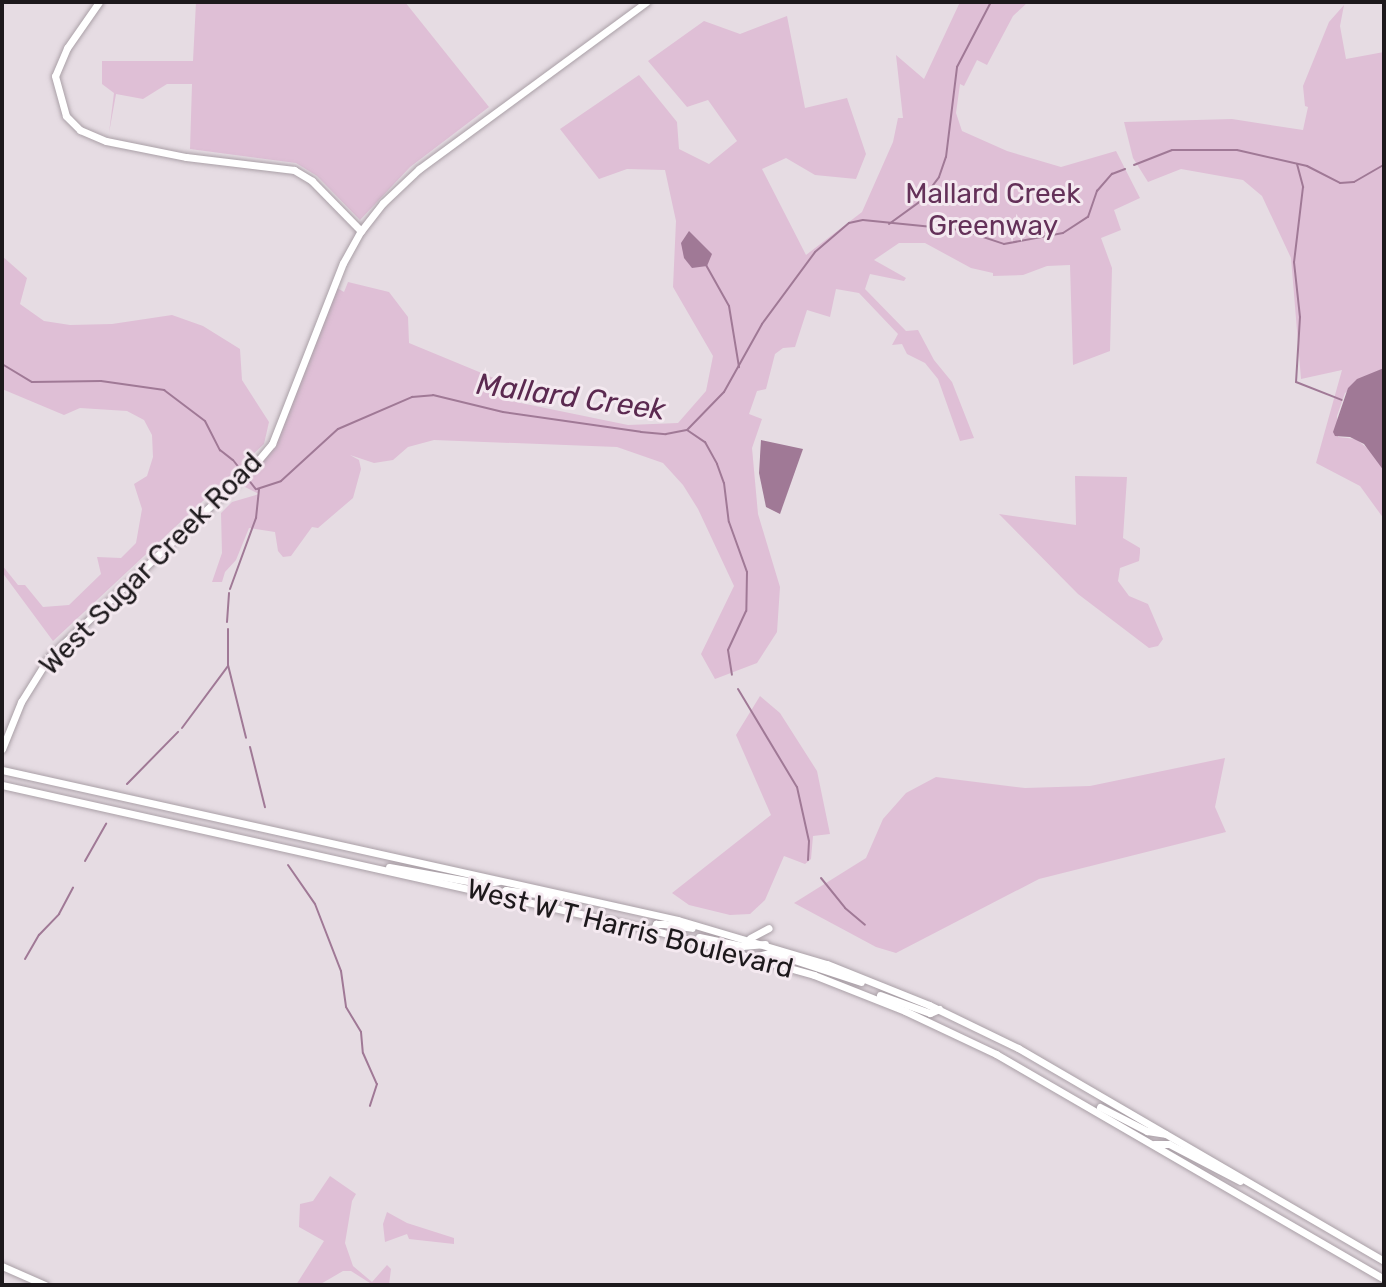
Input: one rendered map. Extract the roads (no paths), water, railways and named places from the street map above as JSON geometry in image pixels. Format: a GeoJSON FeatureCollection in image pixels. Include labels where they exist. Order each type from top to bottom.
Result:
{"type":"FeatureCollection","features":[{"type":"Feature","properties":{"kind":"main road"},"geometry":{"type":"LineString","coordinates":[[99,2],[67,48],[55,76],[66,116],[80,130],[106,141],[186,157],[294,170],[316,185],[361,231]]}},
{"type":"Feature","properties":{"kind":"main road","name":"West Sugar Creek Road"},"geometry":{"type":"LineString","coordinates":[[2,749],[21,702],[49,657],[256,463],[282,424],[337,277],[361,231],[383,203],[419,169],[646,2]]}},
{"type":"Feature","properties":{"kind":"main road","name":"West W T Harris Boulevard"},"geometry":{"type":"LineString","coordinates":[[2,770],[574,897],[765,943],[894,990],[1018,1048],[1384,1261]]}},
{"type":"Feature","properties":{"kind":"main road","name":"West W T Harris Boulevard"},"geometry":{"type":"LineString","coordinates":[[2,785],[689,938],[814,975],[949,1031],[1068,1094],[1384,1279]]}},
{"type":"Feature","properties":{"kind":"main road"},"geometry":{"type":"LineString","coordinates":[[359,865],[484,884],[502,881]]}},
{"type":"Feature","properties":{"kind":"main road"},"geometry":{"type":"LineString","coordinates":[[497,895],[506,890],[574,897]]}},
{"type":"Feature","properties":{"kind":"main road"},"geometry":{"type":"LineString","coordinates":[[653,930],[656,924],[664,924],[722,931]]}},
{"type":"Feature","properties":{"kind":"main road"},"geometry":{"type":"LineString","coordinates":[[748,938],[769,928]]}},
{"type":"Feature","properties":{"kind":"main road"},"geometry":{"type":"LineString","coordinates":[[689,938],[696,936],[753,947],[765,943]]}},
{"type":"Feature","properties":{"kind":"main road"},"geometry":{"type":"LineString","coordinates":[[757,957],[769,953],[884,990],[894,990]]}},
{"type":"Feature","properties":{"kind":"main road"},"geometry":{"type":"LineString","coordinates":[[814,975],[826,975],[930,1013],[939,1009]]}},
{"type":"Feature","properties":{"kind":"main road"},"geometry":{"type":"LineString","coordinates":[[1068,1094],[1147,1131],[1167,1134]]}},
{"type":"Feature","properties":{"kind":"main road"},"geometry":{"type":"LineString","coordinates":[[1154,1144],[1169,1144],[1261,1189]]}},
{"type":"Feature","properties":{"kind":"main road"},"geometry":{"type":"LineString","coordinates":[[2,1266],[45,1285]]}},
{"type":"Feature","properties":{"kind":"waterway"},"geometry":{"type":"LineString","coordinates":[[889,224],[921,201],[939,177],[946,157],[957,67],[991,2]]}},
{"type":"Feature","properties":{"kind":"waterway","name":"Mallard Creek"},"geometry":{"type":"LineString","coordinates":[[1134,165],[1172,150],[1237,150],[1307,166],[1340,183],[1354,182],[1384,165]]}},
{"type":"Feature","properties":{"kind":"waterway"},"geometry":{"type":"LineString","coordinates":[[1297,164],[1303,187],[1294,262],[1300,317],[1296,382],[1342,400]]}},
{"type":"Feature","properties":{"kind":"waterway","name":"Mallard Creek"},"geometry":{"type":"LineString","coordinates":[[257,489],[281,481],[338,429],[412,397],[433,395],[503,412],[641,432],[666,434],[687,430],[724,392],[762,324],[815,252],[849,223],[863,220],[962,230],[1004,244],[1063,233],[1088,217],[1097,191],[1112,174],[1125,169]]}},
{"type":"Feature","properties":{"kind":"waterway"},"geometry":{"type":"LineString","coordinates":[[706,265],[729,306],[739,367]]}},
{"type":"Feature","properties":{"kind":"waterway","name":"Mallard Creek"},"geometry":{"type":"LineString","coordinates":[[2,364],[32,382],[101,381],[164,390],[205,421],[220,450],[233,460],[256,489]]}},
{"type":"Feature","properties":{"kind":"waterway"},"geometry":{"type":"LineString","coordinates":[[687,430],[705,442],[717,464],[724,483],[729,522],[747,572],[746,611],[728,650],[732,675]]}},
{"type":"Feature","properties":{"kind":"waterway"},"geometry":{"type":"LineString","coordinates":[[230,589],[256,518],[259,489]]}},
{"type":"Feature","properties":{"kind":"waterway"},"geometry":{"type":"LineString","coordinates":[[227,622],[229,593]]}},
{"type":"Feature","properties":{"kind":"waterway"},"geometry":{"type":"LineString","coordinates":[[228,629],[228,665],[246,738]]}},
{"type":"Feature","properties":{"kind":"waterway"},"geometry":{"type":"LineString","coordinates":[[182,728],[228,666]]}},
{"type":"Feature","properties":{"kind":"waterway"},"geometry":{"type":"LineString","coordinates":[[738,689],[797,787],[809,841],[808,860]]}},
{"type":"Feature","properties":{"kind":"waterway"},"geometry":{"type":"LineString","coordinates":[[127,784],[178,732]]}},
{"type":"Feature","properties":{"kind":"waterway"},"geometry":{"type":"LineString","coordinates":[[250,747],[265,807]]}},
{"type":"Feature","properties":{"kind":"waterway"},"geometry":{"type":"LineString","coordinates":[[85,861],[106,824]]}},
{"type":"Feature","properties":{"kind":"waterway"},"geometry":{"type":"LineString","coordinates":[[288,865],[315,904],[341,971],[346,1007],[361,1032],[363,1053],[377,1084],[370,1106]]}},
{"type":"Feature","properties":{"kind":"waterway"},"geometry":{"type":"LineString","coordinates":[[821,878],[845,908],[865,925]]}},
{"type":"Feature","properties":{"kind":"waterway"},"geometry":{"type":"LineString","coordinates":[[25,959],[39,935],[59,914],[73,888]]}},
{"type":"Feature","properties":{"kind":"park label","name":"Mallard Creek Greenway"},"geometry":{"type":"Point","coordinates":[993,210]}}]}
